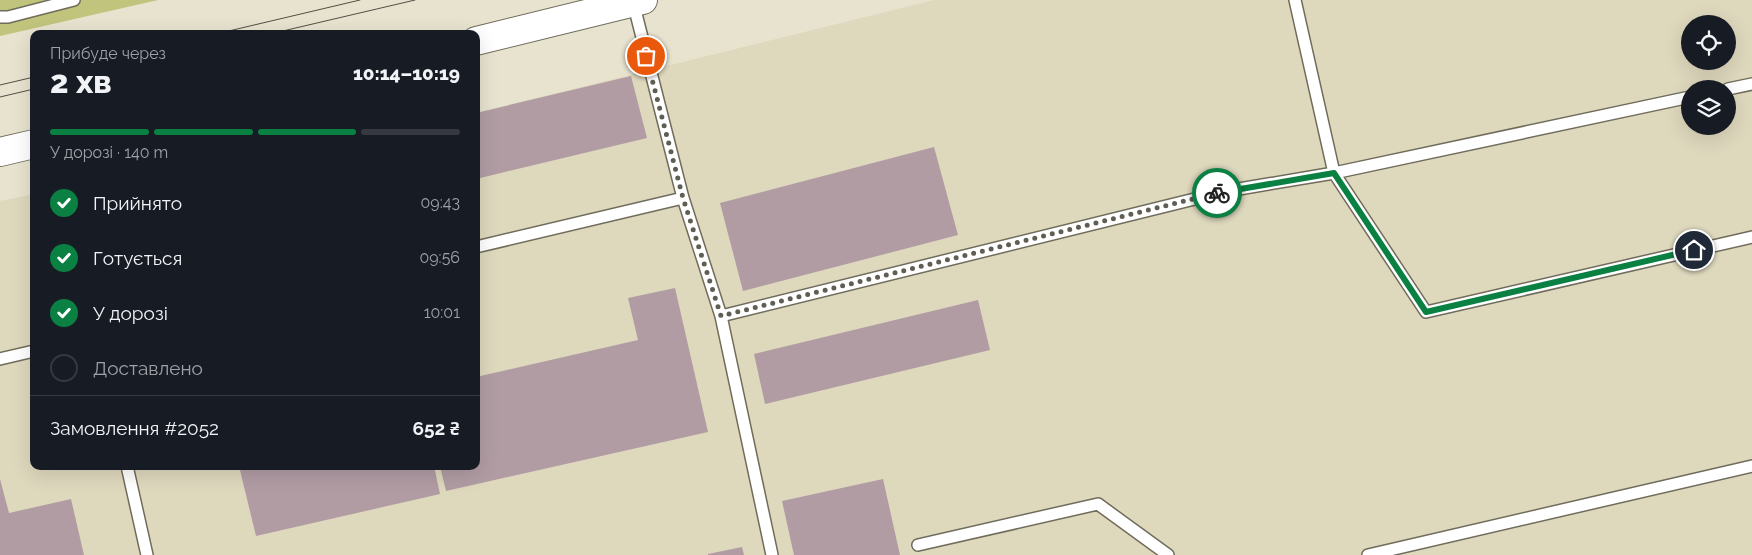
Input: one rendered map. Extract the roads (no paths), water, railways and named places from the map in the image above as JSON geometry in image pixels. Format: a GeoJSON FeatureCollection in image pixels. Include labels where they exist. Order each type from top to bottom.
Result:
{"type":"FeatureCollection","features":[{"type":"Feature","properties":{"kind":"main road"},"geometry":{"type":"LineString","coordinates":[[480,40],[638,1]]}},
{"type":"Feature","properties":{"kind":"main road"},"geometry":{"type":"LineString","coordinates":[[0,152],[30,145]]}},
{"type":"Feature","properties":{"kind":"lane"},"geometry":{"type":"LineString","coordinates":[[0,17],[8,17],[74,0]]}},
{"type":"Feature","properties":{"kind":"lane"},"geometry":{"type":"LineString","coordinates":[[1295,0],[1334,173],[1426,312],[1752,237]]}},
{"type":"Feature","properties":{"kind":"lane"},"geometry":{"type":"LineString","coordinates":[[638,1],[683,198],[721,316],[772,555]]}},
{"type":"Feature","properties":{"kind":"lane"},"geometry":{"type":"LineString","coordinates":[[1736,87],[1752,84]]}},
{"type":"Feature","properties":{"kind":"lane"},"geometry":{"type":"LineString","coordinates":[[721,316],[1227,191],[1334,173],[1681,99]]}},
{"type":"Feature","properties":{"kind":"lane"},"geometry":{"type":"LineString","coordinates":[[480,247],[683,198]]}},
{"type":"Feature","properties":{"kind":"lane"},"geometry":{"type":"LineString","coordinates":[[0,358],[30,352]]}},
{"type":"Feature","properties":{"kind":"lane"},"geometry":{"type":"LineString","coordinates":[[1368,555],[1752,466]]}},
{"type":"Feature","properties":{"kind":"lane"},"geometry":{"type":"LineString","coordinates":[[128,470],[147,555]]}},
{"type":"Feature","properties":{"kind":"lane"},"geometry":{"type":"LineString","coordinates":[[918,545],[1098,504],[1168,555]]}},
{"type":"Feature","properties":{"kind":"tram line"},"geometry":{"type":"LineString","coordinates":[[233,30],[360,0]]}},
{"type":"Feature","properties":{"kind":"tram line"},"geometry":{"type":"LineString","coordinates":[[287,30],[415,0]]}},
{"type":"Feature","properties":{"kind":"tram line"},"geometry":{"type":"LineString","coordinates":[[0,85],[30,78]]}},
{"type":"Feature","properties":{"kind":"tram line"},"geometry":{"type":"LineString","coordinates":[[0,97],[30,90]]}}]}
